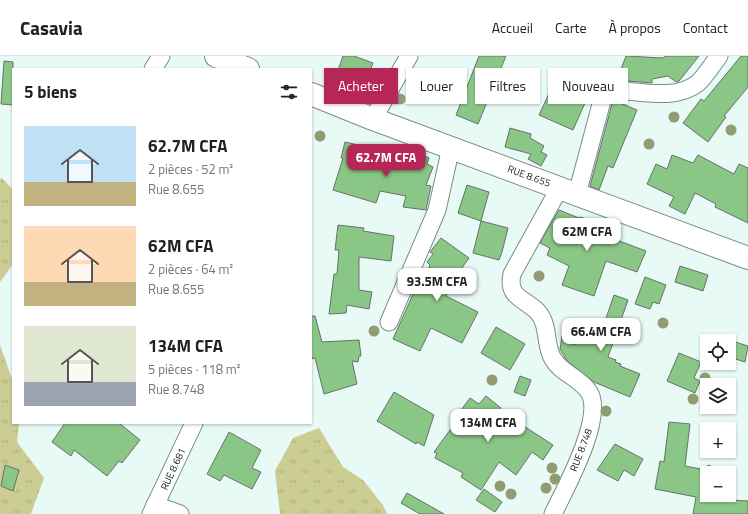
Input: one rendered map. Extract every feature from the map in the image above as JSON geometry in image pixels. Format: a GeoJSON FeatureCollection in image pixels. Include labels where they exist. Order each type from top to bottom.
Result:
{"type":"FeatureCollection","features":[{"type":"Feature","properties":{"kind":"street"},"geometry":{"type":"LineString","coordinates":[[154,68],[161,56]]}},
{"type":"Feature","properties":{"kind":"street"},"geometry":{"type":"LineString","coordinates":[[216,56],[246,68]]}},
{"type":"Feature","properties":{"kind":"street"},"geometry":{"type":"LineString","coordinates":[[373,119],[410,56]]}},
{"type":"Feature","properties":{"kind":"street"},"geometry":{"type":"LineString","coordinates":[[569,190],[603,97],[607,91],[614,90],[669,94],[697,83],[719,56]]}},
{"type":"Feature","properties":{"kind":"street","name":"RUE 8.655"},"geometry":{"type":"LineString","coordinates":[[312,94],[373,119],[569,190],[748,258]]}},
{"type":"Feature","properties":{"kind":"street"},"geometry":{"type":"LineString","coordinates":[[389,322],[437,210],[451,147]]}},
{"type":"Feature","properties":{"kind":"street","name":"RUE 8.748"},"geometry":{"type":"LineString","coordinates":[[553,514],[570,480],[590,430],[593,408],[589,392],[576,379],[557,366],[552,357],[542,317],[514,293],[510,284],[512,274],[569,190]]}},
{"type":"Feature","properties":{"kind":"street","name":"RUE 8.681"},"geometry":{"type":"LineString","coordinates":[[153,510],[194,424]]}},
{"type":"Feature","properties":{"kind":"street"},"geometry":{"type":"LineString","coordinates":[[153,510],[180,514]]}},
{"type":"Feature","properties":{"kind":"green space"},"geometry":{"type":"Polygon","coordinates":[[[2,178],[12,189],[12,265],[0,282],[0,179],[2,178]]]}},
{"type":"Feature","properties":{"kind":"green space"},"geometry":{"type":"Polygon","coordinates":[[[0,345],[12,379],[12,424],[19,424],[17,442],[44,478],[31,514],[0,514],[0,345]]]}},
{"type":"Feature","properties":{"kind":"green space"},"geometry":{"type":"Polygon","coordinates":[[[319,428],[343,467],[363,480],[383,505],[387,514],[280,514],[275,471],[293,438],[319,428]]]}},
{"type":"Feature","properties":{"kind":"building"},"geometry":{"type":"Polygon","coordinates":[[[343,56],[354,56],[373,63],[371,68],[339,68],[343,56]]]}},
{"type":"Feature","properties":{"kind":"building"},"geometry":{"type":"Polygon","coordinates":[[[479,56],[506,56],[501,68],[475,68],[475,104],[486,104],[478,124],[456,115],[460,104],[467,104],[467,87],[479,56]]]}},
{"type":"Feature","properties":{"kind":"building"},"geometry":{"type":"Polygon","coordinates":[[[626,56],[663,58],[665,56],[699,56],[679,81],[676,82],[668,76],[652,79],[652,83],[628,81],[628,68],[622,68],[626,56]]]}},
{"type":"Feature","properties":{"kind":"building"},"geometry":{"type":"Polygon","coordinates":[[[741,56],[748,56],[748,87],[724,116],[726,117],[708,142],[683,123],[701,99],[704,101],[741,56]]]}},
{"type":"Feature","properties":{"kind":"building"},"geometry":{"type":"Polygon","coordinates":[[[4,61],[13,62],[12,105],[1,104],[4,61]]]}},
{"type":"Feature","properties":{"kind":"building"},"geometry":{"type":"Polygon","coordinates":[[[548,96],[548,104],[585,104],[573,130],[539,115],[548,96]]]}},
{"type":"Feature","properties":{"kind":"building"},"geometry":{"type":"Polygon","coordinates":[[[612,104],[623,104],[637,110],[613,168],[608,166],[599,190],[590,186],[612,104]]]}},
{"type":"Feature","properties":{"kind":"building"},"geometry":{"type":"Polygon","coordinates":[[[510,128],[531,134],[530,138],[544,146],[541,152],[547,155],[541,166],[528,159],[531,154],[505,147],[510,128]]]}},
{"type":"Feature","properties":{"kind":"building"},"geometry":{"type":"Polygon","coordinates":[[[345,142],[358,145],[354,160],[386,170],[398,149],[413,156],[415,152],[429,158],[427,164],[433,167],[426,185],[431,186],[426,210],[403,207],[406,196],[380,191],[376,203],[333,190],[343,158],[341,158],[345,142]]]}},
{"type":"Feature","properties":{"kind":"building"},"geometry":{"type":"Polygon","coordinates":[[[672,155],[693,163],[698,155],[734,174],[739,164],[748,168],[748,223],[715,207],[716,204],[695,193],[685,214],[669,206],[674,197],[647,184],[656,164],[667,169],[672,155]]]}},
{"type":"Feature","properties":{"kind":"building"},"geometry":{"type":"Polygon","coordinates":[[[467,185],[489,192],[481,221],[458,213],[467,185]]]}},
{"type":"Feature","properties":{"kind":"building"},"geometry":{"type":"Polygon","coordinates":[[[559,210],[579,218],[593,221],[590,230],[614,236],[614,239],[646,251],[637,272],[606,261],[594,296],[562,285],[569,266],[547,255],[550,248],[540,243],[559,210]]]}},
{"type":"Feature","properties":{"kind":"building"},"geometry":{"type":"Polygon","coordinates":[[[481,221],[508,228],[499,260],[473,253],[481,221]]]}},
{"type":"Feature","properties":{"kind":"building"},"geometry":{"type":"Polygon","coordinates":[[[338,225],[364,228],[363,231],[394,236],[391,261],[359,257],[359,290],[372,292],[369,309],[347,305],[346,313],[329,314],[334,274],[337,274],[339,250],[335,250],[338,225]]]}},
{"type":"Feature","properties":{"kind":"building"},"geometry":{"type":"Polygon","coordinates":[[[441,238],[469,258],[456,276],[446,296],[478,312],[462,343],[431,328],[420,351],[393,339],[414,292],[418,294],[430,265],[427,262],[433,254],[430,252],[441,238]]]}},
{"type":"Feature","properties":{"kind":"building"},"geometry":{"type":"Polygon","coordinates":[[[680,266],[708,275],[703,291],[675,282],[680,266]]]}},
{"type":"Feature","properties":{"kind":"building"},"geometry":{"type":"Polygon","coordinates":[[[645,277],[666,285],[659,304],[653,302],[650,309],[635,304],[645,277]]]}},
{"type":"Feature","properties":{"kind":"building"},"geometry":{"type":"Polygon","coordinates":[[[614,295],[628,300],[608,357],[616,360],[615,362],[621,364],[620,366],[640,374],[630,397],[594,382],[567,361],[560,349],[562,336],[575,345],[582,319],[600,325],[600,322],[604,324],[614,295]]]}},
{"type":"Feature","properties":{"kind":"building"},"geometry":{"type":"Polygon","coordinates":[[[312,316],[315,316],[322,342],[359,340],[361,356],[359,356],[358,362],[352,361],[357,384],[324,394],[315,358],[312,359],[312,316]]]}},
{"type":"Feature","properties":{"kind":"building"},"geometry":{"type":"Polygon","coordinates":[[[496,327],[525,344],[510,370],[481,353],[496,327]]]}},
{"type":"Feature","properties":{"kind":"building"},"geometry":{"type":"Polygon","coordinates":[[[736,342],[748,346],[745,362],[736,359],[736,342]]]}},
{"type":"Feature","properties":{"kind":"building"},"geometry":{"type":"Polygon","coordinates":[[[679,353],[700,362],[694,378],[700,381],[695,393],[667,381],[679,353]]]}},
{"type":"Feature","properties":{"kind":"building"},"geometry":{"type":"Polygon","coordinates":[[[520,376],[531,380],[525,396],[514,392],[520,376]]]}},
{"type":"Feature","properties":{"kind":"building"},"geometry":{"type":"Polygon","coordinates":[[[394,392],[434,415],[424,446],[417,442],[416,444],[377,421],[394,392]]]}},
{"type":"Feature","properties":{"kind":"building"},"geometry":{"type":"Polygon","coordinates":[[[486,396],[501,408],[499,410],[553,445],[543,460],[532,452],[516,475],[499,462],[481,490],[461,477],[463,473],[435,458],[437,453],[434,452],[461,415],[458,414],[470,398],[479,404],[486,396]]]}},
{"type":"Feature","properties":{"kind":"building"},"geometry":{"type":"Polygon","coordinates":[[[669,422],[690,424],[685,466],[700,469],[700,502],[748,501],[748,514],[693,514],[696,497],[655,489],[660,461],[664,462],[669,422]]]}},
{"type":"Feature","properties":{"kind":"building"},"geometry":{"type":"Polygon","coordinates":[[[64,424],[120,424],[140,440],[122,463],[119,461],[107,476],[74,450],[71,456],[52,442],[64,424]]]}},
{"type":"Feature","properties":{"kind":"building"},"geometry":{"type":"Polygon","coordinates":[[[229,432],[261,450],[252,468],[261,472],[252,489],[224,475],[220,481],[207,474],[229,432]]]}},
{"type":"Feature","properties":{"kind":"building"},"geometry":{"type":"Polygon","coordinates":[[[615,444],[643,459],[634,476],[624,470],[618,481],[597,470],[615,444]]]}},
{"type":"Feature","properties":{"kind":"building"},"geometry":{"type":"Polygon","coordinates":[[[5,465],[19,470],[13,491],[1,486],[5,465]]]}},
{"type":"Feature","properties":{"kind":"building"},"geometry":{"type":"Polygon","coordinates":[[[484,489],[502,502],[495,512],[476,500],[484,489]]]}},
{"type":"Feature","properties":{"kind":"building"},"geometry":{"type":"Polygon","coordinates":[[[407,493],[444,514],[420,514],[401,503],[407,493]]]}}]}
